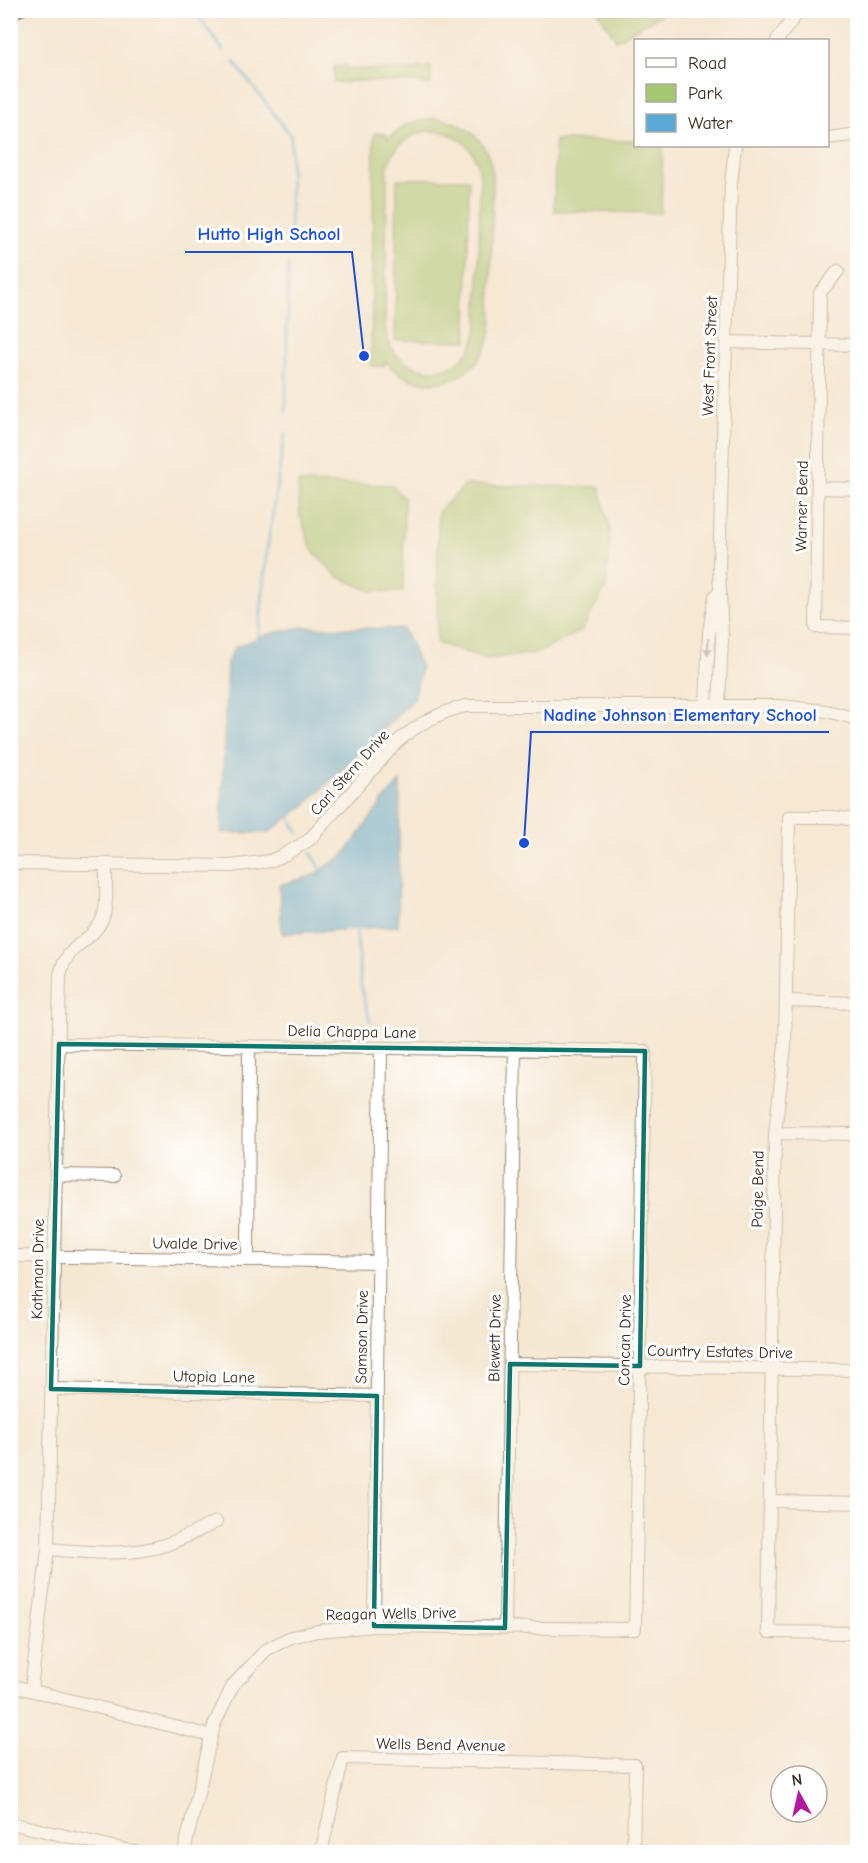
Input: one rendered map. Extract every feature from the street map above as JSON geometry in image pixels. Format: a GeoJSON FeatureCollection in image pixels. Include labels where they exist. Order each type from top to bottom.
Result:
{"type":"FeatureCollection","features":[{"type":"Feature","properties":{"kind":"street"},"geometry":{"type":"LineString","coordinates":[[778,39],[800,10]]}},
{"type":"Feature","properties":{"kind":"street"},"geometry":{"type":"LineString","coordinates":[[829,138],[858,134]]}},
{"type":"Feature","properties":{"kind":"street","name":"West Front Street"},"geometry":{"type":"LineString","coordinates":[[719,704],[722,639],[719,568],[735,147]]}},
{"type":"Feature","properties":{"kind":"street","name":"Warner Bend"},"geometry":{"type":"LineString","coordinates":[[838,271],[820,293],[816,627],[858,628]]}},
{"type":"Feature","properties":{"kind":"street"},"geometry":{"type":"LineString","coordinates":[[726,342],[858,345]]}},
{"type":"Feature","properties":{"kind":"street"},"geometry":{"type":"LineString","coordinates":[[818,488],[858,489]]}},
{"type":"Feature","properties":{"kind":"street","name":"West Front Street"},"geometry":{"type":"LineString","coordinates":[[706,704],[709,632],[719,568]]}},
{"type":"Feature","properties":{"kind":"street","name":"Carl Stern Drive"},"geometry":{"type":"LineString","coordinates":[[10,863],[231,866],[270,861],[309,840],[397,742],[420,724],[447,711],[480,705],[781,706],[826,711],[858,719]]}},
{"type":"Feature","properties":{"kind":"street","name":"Paige Bend"},"geometry":{"type":"LineString","coordinates":[[858,820],[833,817],[789,817],[785,1046],[775,1133],[768,1632],[858,1633]]}},
{"type":"Feature","properties":{"kind":"street","name":"Kothman Drive"},"geometry":{"type":"LineString","coordinates":[[31,1689],[48,1549],[60,975],[62,964],[68,955],[101,921],[105,905],[106,864]]}},
{"type":"Feature","properties":{"kind":"street"},"geometry":{"type":"LineString","coordinates":[[786,1001],[858,1003]]}},
{"type":"Feature","properties":{"kind":"street","name":"Delia Chappa Lane"},"geometry":{"type":"LineString","coordinates":[[59,1044],[645,1051]]}},
{"type":"Feature","properties":{"kind":"street"},"geometry":{"type":"LineString","coordinates":[[248,1260],[249,1046]]}},
{"type":"Feature","properties":{"kind":"street","name":"Samson Drive"},"geometry":{"type":"LineString","coordinates":[[374,1626],[381,1048]]}},
{"type":"Feature","properties":{"kind":"street","name":"Blewett Drive"},"geometry":{"type":"LineString","coordinates":[[505,1628],[515,1050]]}},
{"type":"Feature","properties":{"kind":"street","name":"Concan Drive"},"geometry":{"type":"LineString","coordinates":[[635,1629],[645,1051]]}},
{"type":"Feature","properties":{"kind":"street"},"geometry":{"type":"LineString","coordinates":[[775,1133],[858,1134]]}},
{"type":"Feature","properties":{"kind":"street"},"geometry":{"type":"LineString","coordinates":[[56,1175],[114,1176]]}},
{"type":"Feature","properties":{"kind":"street","name":"Uvalde Drive"},"geometry":{"type":"LineString","coordinates":[[10,1256],[378,1262]]}},
{"type":"Feature","properties":{"kind":"street","name":"Country Estates Drive"},"geometry":{"type":"LineString","coordinates":[[510,1364],[858,1370]]}},
{"type":"Feature","properties":{"kind":"street","name":"Utopia Lane"},"geometry":{"type":"LineString","coordinates":[[51,1389],[377,1396]]}},
{"type":"Feature","properties":{"kind":"street"},"geometry":{"type":"LineString","coordinates":[[771,1501],[858,1503]]}},
{"type":"Feature","properties":{"kind":"street"},"geometry":{"type":"LineString","coordinates":[[48,1549],[79,1552],[142,1551],[186,1537],[216,1522]]}},
{"type":"Feature","properties":{"kind":"street","name":"Reagan Wells Drive"},"geometry":{"type":"LineString","coordinates":[[184,1852],[214,1725],[233,1685],[266,1650],[291,1637],[318,1630],[374,1626],[635,1629]]}},
{"type":"Feature","properties":{"kind":"street"},"geometry":{"type":"LineString","coordinates":[[10,1685],[211,1736]]}},
{"type":"Feature","properties":{"kind":"street","name":"Wells Bend Avenue"},"geometry":{"type":"LineString","coordinates":[[321,1852],[344,1758],[634,1765],[633,1852]]}},
{"type":"Feature","properties":{"kind":"street"},"geometry":{"type":"LineString","coordinates":[[10,1823],[135,1852]]}},
{"type":"Feature","properties":{"kind":"highlighted area"},"geometry":{"type":"Polygon","coordinates":[[[59,1044],[645,1051],[640,1366],[510,1364],[505,1628],[374,1626],[377,1396],[51,1389],[59,1044]]]}},
{"type":"Feature","properties":{"kind":"green space"},"geometry":{"type":"Polygon","coordinates":[[[598,11],[667,11],[616,40],[598,11]]]}},
{"type":"Feature","properties":{"kind":"green space"},"geometry":{"type":"Polygon","coordinates":[[[334,66],[346,66],[346,69],[418,70],[419,67],[431,67],[431,84],[334,82],[334,66]]]}},
{"type":"Feature","properties":{"kind":"green space"},"geometry":{"type":"Polygon","coordinates":[[[434,118],[446,120],[467,129],[482,144],[491,165],[493,178],[492,315],[488,342],[481,356],[464,373],[450,380],[434,383],[403,376],[385,361],[384,366],[371,366],[374,133],[387,134],[387,139],[407,124],[434,118]],[[437,131],[418,133],[400,144],[392,155],[387,169],[385,323],[390,343],[400,358],[414,367],[431,370],[447,367],[462,359],[473,344],[478,324],[480,177],[478,166],[470,149],[463,142],[447,133],[437,131]]]}},
{"type":"Feature","properties":{"kind":"green space"},"geometry":{"type":"Polygon","coordinates":[[[555,140],[634,141],[634,147],[663,147],[661,213],[554,211],[555,140]]]}},
{"type":"Feature","properties":{"kind":"green space"},"geometry":{"type":"Polygon","coordinates":[[[397,179],[469,179],[467,341],[395,340],[397,179]]]}},
{"type":"Feature","properties":{"kind":"green space"},"geometry":{"type":"Polygon","coordinates":[[[298,483],[391,485],[404,498],[403,592],[371,591],[337,576],[312,550],[300,516],[298,483]]]}},
{"type":"Feature","properties":{"kind":"green space"},"geometry":{"type":"Polygon","coordinates":[[[466,485],[600,487],[610,531],[606,586],[582,630],[538,653],[486,659],[437,643],[438,512],[466,485]]]}},
{"type":"Feature","properties":{"kind":"water"},"geometry":{"type":"Polygon","coordinates":[[[302,627],[404,629],[421,668],[414,699],[304,806],[268,833],[221,833],[227,662],[235,647],[269,634],[302,627]]]}},
{"type":"Feature","properties":{"kind":"water"},"geometry":{"type":"Polygon","coordinates":[[[400,782],[398,926],[282,934],[279,885],[312,876],[344,855],[383,801],[400,782]]]}},
{"type":"Feature","properties":{"kind":"waterway"},"geometry":{"type":"LineString","coordinates":[[194,10],[223,50]]}},
{"type":"Feature","properties":{"kind":"waterway"},"geometry":{"type":"LineString","coordinates":[[234,62],[291,136],[290,237]]}},
{"type":"Feature","properties":{"kind":"waterway"},"geometry":{"type":"LineString","coordinates":[[286,411],[288,264]]}},
{"type":"Feature","properties":{"kind":"waterway"},"geometry":{"type":"LineString","coordinates":[[258,642],[267,550],[285,433]]}},
{"type":"Feature","properties":{"kind":"waterway"},"geometry":{"type":"LineString","coordinates":[[290,814],[299,833]]}},
{"type":"Feature","properties":{"kind":"waterway"},"geometry":{"type":"LineString","coordinates":[[311,853],[323,872]]}},
{"type":"Feature","properties":{"kind":"waterway"},"geometry":{"type":"LineString","coordinates":[[356,926],[361,987],[370,1021]]}},
{"type":"Feature","properties":{"kind":"railway"},"geometry":{"type":"LineString","coordinates":[[10,19],[35,10]]}},
{"type":"Feature","properties":{"kind":"place","name":"Hutto High School"},"geometry":{"type":"Point","coordinates":[364,356]}},
{"type":"Feature","properties":{"kind":"place","name":"Nadine Johnson Elementary School"},"geometry":{"type":"Point","coordinates":[524,843]}}]}
